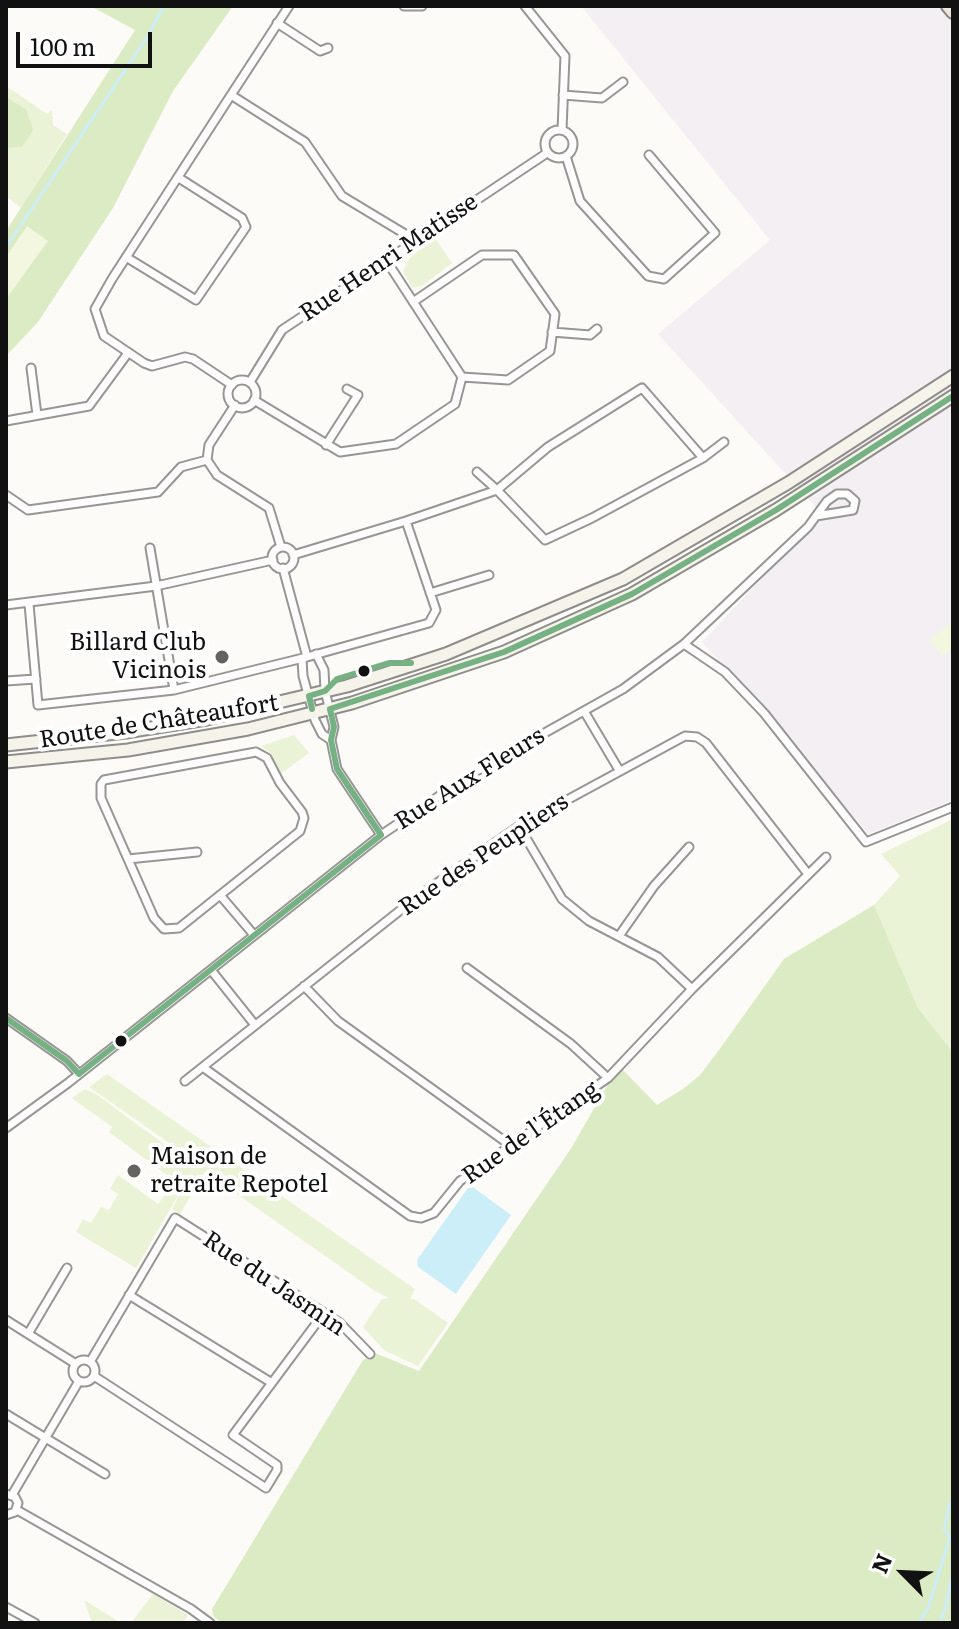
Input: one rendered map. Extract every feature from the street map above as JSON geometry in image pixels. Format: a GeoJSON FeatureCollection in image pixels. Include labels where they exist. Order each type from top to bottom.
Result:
{"type":"FeatureCollection","features":[{"type":"Feature","properties":{"kind":"main road"},"geometry":{"type":"LineString","coordinates":[[948,6],[953,12]]}},
{"type":"Feature","properties":{"kind":"main road","name":"Route de Châteaufort"},"geometry":{"type":"LineString","coordinates":[[6,762],[128,750],[248,729],[313,713],[327,699],[446,654],[623,579],[788,483],[953,376]]}},
{"type":"Feature","properties":{"kind":"main road","name":"Route de Châteaufort"},"geometry":{"type":"LineString","coordinates":[[6,745],[126,732],[207,719],[309,696],[327,699],[504,652],[632,594],[776,510],[953,396]]}},
{"type":"Feature","properties":{"kind":"street"},"geometry":{"type":"LineString","coordinates":[[232,385],[193,359],[185,357],[152,366],[128,353],[104,336],[95,316],[97,302],[289,6]]}},
{"type":"Feature","properties":{"kind":"street"},"geometry":{"type":"LineString","coordinates":[[404,6],[422,6]]}},
{"type":"Feature","properties":{"kind":"street"},"geometry":{"type":"LineString","coordinates":[[525,6],[565,56],[562,130]]}},
{"type":"Feature","properties":{"kind":"street"},"geometry":{"type":"LineString","coordinates":[[277,23],[320,51],[328,48]]}},
{"type":"Feature","properties":{"kind":"street"},"geometry":{"type":"LineString","coordinates":[[563,95],[602,98],[623,82]]}},
{"type":"Feature","properties":{"kind":"street"},"geometry":{"type":"LineString","coordinates":[[231,95],[305,142],[342,196],[415,240]]}},
{"type":"Feature","properties":{"kind":"street"},"geometry":{"type":"LineString","coordinates":[[562,130],[570,136],[570,152],[556,158],[547,153],[546,138],[552,131],[562,130]]}},
{"type":"Feature","properties":{"kind":"street","name":"Rue Henri Matisse"},"geometry":{"type":"LineString","coordinates":[[250,382],[282,330],[547,153]]}},
{"type":"Feature","properties":{"kind":"street"},"geometry":{"type":"LineString","coordinates":[[566,156],[580,201],[648,276],[664,279],[715,233],[649,155]]}},
{"type":"Feature","properties":{"kind":"street"},"geometry":{"type":"LineString","coordinates":[[126,257],[196,300],[246,227],[242,218],[179,178]]}},
{"type":"Feature","properties":{"kind":"street"},"geometry":{"type":"LineString","coordinates":[[413,302],[482,255],[514,255],[555,314],[550,351],[508,380],[462,377]]}},
{"type":"Feature","properties":{"kind":"street"},"geometry":{"type":"LineString","coordinates":[[254,400],[340,452],[396,444],[455,404],[462,377],[386,260]]}},
{"type":"Feature","properties":{"kind":"street"},"geometry":{"type":"LineString","coordinates":[[552,332],[590,335],[597,329]]}},
{"type":"Feature","properties":{"kind":"street"},"geometry":{"type":"LineString","coordinates":[[6,421],[89,406],[128,353]]}},
{"type":"Feature","properties":{"kind":"street"},"geometry":{"type":"LineString","coordinates":[[31,368],[37,415]]}},
{"type":"Feature","properties":{"kind":"street"},"geometry":{"type":"LineString","coordinates":[[240,380],[250,382],[255,391],[254,400],[246,407],[235,405],[228,396],[232,385],[240,380]]}},
{"type":"Feature","properties":{"kind":"street"},"geometry":{"type":"LineString","coordinates":[[293,555],[497,490],[548,447],[642,388],[703,458]]}},
{"type":"Feature","properties":{"kind":"street"},"geometry":{"type":"LineString","coordinates":[[326,445],[358,395],[347,389]]}},
{"type":"Feature","properties":{"kind":"street"},"geometry":{"type":"LineString","coordinates":[[235,405],[209,445],[207,460],[217,475],[269,508],[281,547]]}},
{"type":"Feature","properties":{"kind":"street"},"geometry":{"type":"LineString","coordinates":[[477,472],[545,540],[703,458],[724,442]]}},
{"type":"Feature","properties":{"kind":"street"},"geometry":{"type":"LineString","coordinates":[[6,495],[28,510],[158,492],[181,467],[207,460]]}},
{"type":"Feature","properties":{"kind":"street","name":"Rue Aux Fleurs"},"geometry":{"type":"LineString","coordinates":[[6,1128],[381,835],[475,772],[623,689],[684,644],[816,516],[827,501],[837,494],[847,494],[855,501],[853,510],[816,516]]}},
{"type":"Feature","properties":{"kind":"street"},"geometry":{"type":"LineString","coordinates":[[29,604],[38,705],[174,690],[429,623],[436,610],[406,521]]}},
{"type":"Feature","properties":{"kind":"street"},"geometry":{"type":"LineString","coordinates":[[281,547],[291,550],[293,555],[292,564],[283,568],[275,565],[273,560],[274,552],[281,547]]}},
{"type":"Feature","properties":{"kind":"street"},"geometry":{"type":"LineString","coordinates":[[150,548],[174,690]]}},
{"type":"Feature","properties":{"kind":"street"},"geometry":{"type":"LineString","coordinates":[[6,605],[156,586],[273,560]]}},
{"type":"Feature","properties":{"kind":"street"},"geometry":{"type":"LineString","coordinates":[[283,568],[308,657],[303,676],[313,713],[322,734],[331,740]]}},
{"type":"Feature","properties":{"kind":"street"},"geometry":{"type":"LineString","coordinates":[[430,593],[489,575]]}},
{"type":"Feature","properties":{"kind":"street"},"geometry":{"type":"LineString","coordinates":[[684,644],[725,672],[745,693],[866,842],[953,807]]}},
{"type":"Feature","properties":{"kind":"street"},"geometry":{"type":"LineString","coordinates":[[308,657],[324,670],[334,727],[331,740],[337,769],[381,835]]}},
{"type":"Feature","properties":{"kind":"street"},"geometry":{"type":"LineString","coordinates":[[6,681],[36,679]]}},
{"type":"Feature","properties":{"kind":"street"},"geometry":{"type":"LineString","coordinates":[[584,711],[619,770]]}},
{"type":"Feature","properties":{"kind":"street","name":"Rue des Peupliers"},"geometry":{"type":"LineString","coordinates":[[185,1081],[417,897],[519,826],[685,736],[697,737],[706,743],[808,874]]}},
{"type":"Feature","properties":{"kind":"street"},"geometry":{"type":"LineString","coordinates":[[256,752],[262,754],[302,812],[303,824],[300,831],[220,895],[179,928],[164,929],[154,918],[101,798],[104,780],[256,752]]}},
{"type":"Feature","properties":{"kind":"street"},"geometry":{"type":"LineString","coordinates":[[519,826],[562,899],[589,921],[658,957],[692,989]]}},
{"type":"Feature","properties":{"kind":"street"},"geometry":{"type":"LineString","coordinates":[[619,936],[654,886],[689,847]]}},
{"type":"Feature","properties":{"kind":"street"},"geometry":{"type":"LineString","coordinates":[[128,859],[197,852]]}},
{"type":"Feature","properties":{"kind":"street","name":"Rue de l'Étang"},"geometry":{"type":"LineString","coordinates":[[204,1068],[410,1216],[421,1218],[434,1213],[460,1181],[608,1078],[692,989],[826,857]]}},
{"type":"Feature","properties":{"kind":"street"},"geometry":{"type":"LineString","coordinates":[[220,895],[254,935]]}},
{"type":"Feature","properties":{"kind":"street"},"geometry":{"type":"LineString","coordinates":[[467,968],[571,1044],[608,1078]]}},
{"type":"Feature","properties":{"kind":"street"},"geometry":{"type":"LineString","coordinates":[[211,970],[255,1025]]}},
{"type":"Feature","properties":{"kind":"street"},"geometry":{"type":"LineString","coordinates":[[304,986],[338,1021],[510,1145]]}},
{"type":"Feature","properties":{"kind":"street"},"geometry":{"type":"LineString","coordinates":[[6,1018],[67,1061],[79,1074]]}},
{"type":"Feature","properties":{"kind":"street","name":"Rue du Jasmin"},"geometry":{"type":"LineString","coordinates":[[129,1295],[175,1218],[340,1323],[370,1354]]}},
{"type":"Feature","properties":{"kind":"street"},"geometry":{"type":"LineString","coordinates":[[28,1334],[67,1268]]}},
{"type":"Feature","properties":{"kind":"street"},"geometry":{"type":"LineString","coordinates":[[90,1362],[129,1295],[272,1383]]}},
{"type":"Feature","properties":{"kind":"street"},"geometry":{"type":"LineString","coordinates":[[94,1376],[214,1456],[263,1487],[268,1487],[277,1465],[233,1435],[324,1313]]}},
{"type":"Feature","properties":{"kind":"street"},"geometry":{"type":"LineString","coordinates":[[6,1320],[76,1364]]}},
{"type":"Feature","properties":{"kind":"street"},"geometry":{"type":"LineString","coordinates":[[82,1360],[90,1362],[95,1368],[94,1376],[87,1382],[79,1381],[74,1375],[76,1364],[82,1360]]}},
{"type":"Feature","properties":{"kind":"street"},"geometry":{"type":"LineString","coordinates":[[17,1510],[17,1500],[9,1494],[79,1381]]}},
{"type":"Feature","properties":{"kind":"street"},"geometry":{"type":"LineString","coordinates":[[6,1414],[105,1474]]}},
{"type":"Feature","properties":{"kind":"street"},"geometry":{"type":"LineString","coordinates":[[6,1515],[17,1510]]}},
{"type":"Feature","properties":{"kind":"street"},"geometry":{"type":"LineString","coordinates":[[17,1510],[191,1609],[210,1623]]}},
{"type":"Feature","properties":{"kind":"street"},"geometry":{"type":"LineString","coordinates":[[6,1607],[35,1623]]}},
{"type":"Feature","properties":{"kind":"shaded area"},"geometry":{"type":"Polygon","coordinates":[[[581,6],[953,6],[953,800],[869,834],[702,642],[822,514],[658,334],[770,240],[581,6]]]}},
{"type":"Feature","properties":{"kind":"green space"},"geometry":{"type":"Polygon","coordinates":[[[94,6],[233,6],[173,91],[113,208],[38,322],[6,356],[6,231],[135,30],[94,6]]]}},
{"type":"Feature","properties":{"kind":"green space"},"geometry":{"type":"Polygon","coordinates":[[[6,86],[47,114],[52,110],[53,125],[67,134],[21,208],[6,196],[6,148],[22,147],[26,109],[6,97],[6,86]]]}},
{"type":"Feature","properties":{"kind":"green space"},"geometry":{"type":"Polygon","coordinates":[[[6,97],[26,109],[33,130],[22,147],[6,148],[6,97]]]}},
{"type":"Feature","properties":{"kind":"green space"},"geometry":{"type":"Polygon","coordinates":[[[27,226],[48,241],[6,299],[6,257],[27,226]]]}},
{"type":"Feature","properties":{"kind":"green space"},"geometry":{"type":"Polygon","coordinates":[[[435,238],[452,263],[422,286],[412,288],[403,271],[410,257],[435,238]]]}},
{"type":"Feature","properties":{"kind":"green space"},"geometry":{"type":"Polygon","coordinates":[[[953,621],[953,648],[942,656],[929,640],[953,621]]]}},
{"type":"Feature","properties":{"kind":"green space"},"geometry":{"type":"Polygon","coordinates":[[[294,735],[309,753],[279,775],[271,753],[261,746],[294,735]]]}},
{"type":"Feature","properties":{"kind":"green space"},"geometry":{"type":"Polygon","coordinates":[[[953,819],[953,1052],[918,1008],[874,905],[900,876],[881,854],[953,819]]]}},
{"type":"Feature","properties":{"kind":"green space"},"geometry":{"type":"Polygon","coordinates":[[[874,905],[918,1008],[953,1052],[953,1623],[222,1623],[213,1616],[212,1609],[363,1360],[375,1353],[419,1371],[572,1147],[609,1082],[621,1068],[657,1105],[683,1089],[700,1075],[784,959],[874,905]]]}},
{"type":"Feature","properties":{"kind":"green space"},"geometry":{"type":"Polygon","coordinates":[[[107,1074],[415,1289],[410,1299],[448,1323],[418,1366],[384,1350],[363,1327],[382,1299],[389,1298],[207,1173],[204,1173],[180,1214],[172,1209],[194,1168],[136,1268],[76,1232],[83,1219],[91,1223],[101,1207],[109,1210],[118,1194],[110,1189],[118,1175],[158,1204],[175,1181],[109,1132],[112,1127],[72,1098],[85,1089],[195,1167],[198,1163],[89,1087],[107,1074]]]}},
{"type":"Feature","properties":{"kind":"green space"},"geometry":{"type":"Polygon","coordinates":[[[153,1594],[188,1615],[182,1623],[131,1623],[153,1594]]]}},
{"type":"Feature","properties":{"kind":"green space"},"geometry":{"type":"Polygon","coordinates":[[[84,1600],[121,1623],[92,1623],[84,1600]]]}},
{"type":"Feature","properties":{"kind":"water"},"geometry":{"type":"Polygon","coordinates":[[[470,1185],[511,1215],[456,1294],[418,1267],[417,1260],[470,1185]]]}},
{"type":"Feature","properties":{"kind":"waterway"},"geometry":{"type":"LineString","coordinates":[[6,247],[146,39],[164,6]]}},
{"type":"Feature","properties":{"kind":"waterway"},"geometry":{"type":"LineString","coordinates":[[919,1623],[928,1608],[950,1537],[944,1530],[953,1500]]}},
{"type":"Feature","properties":{"kind":"waterway"},"geometry":{"type":"LineString","coordinates":[[940,1623],[953,1572]]}},
{"type":"Feature","properties":{"kind":"transit line"},"geometry":{"type":"LineString","coordinates":[[381,835],[337,769],[331,740],[334,727],[330,709],[504,652],[632,594],[776,510],[953,396]]}},
{"type":"Feature","properties":{"kind":"transit line"},"geometry":{"type":"LineString","coordinates":[[312,709],[309,696],[325,691],[337,679],[389,663],[411,663]]}},
{"type":"Feature","properties":{"kind":"transit line"},"geometry":{"type":"LineString","coordinates":[[79,1074],[381,835]]}},
{"type":"Feature","properties":{"kind":"transit line"},"geometry":{"type":"LineString","coordinates":[[6,1018],[67,1061],[79,1074]]}},
{"type":"Feature","properties":{"kind":"place","name":"Billard Club Vicinois"},"geometry":{"type":"Point","coordinates":[222,657]}},
{"type":"Feature","properties":{"kind":"place","name":"Maison de retraite Repotel"},"geometry":{"type":"Point","coordinates":[134,1171]}}]}
